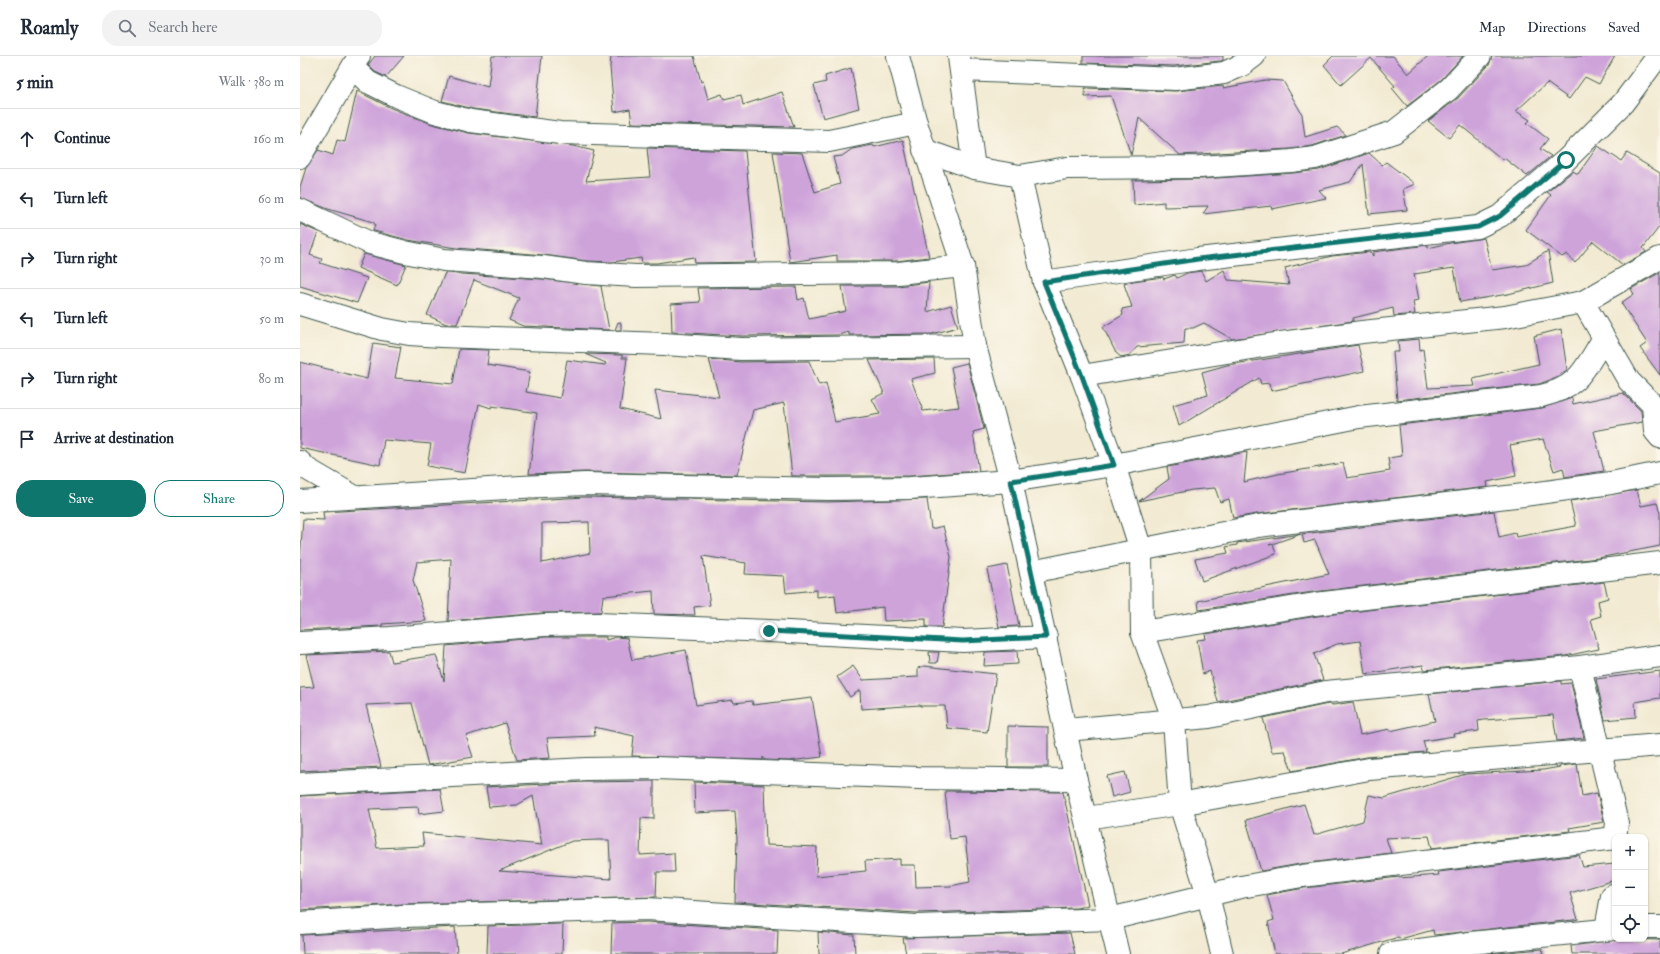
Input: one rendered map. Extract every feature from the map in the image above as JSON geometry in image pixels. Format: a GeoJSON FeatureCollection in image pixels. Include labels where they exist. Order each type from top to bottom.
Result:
{"type":"FeatureCollection","features":[{"type":"Feature","properties":{"kind":"street"},"geometry":{"type":"LineString","coordinates":[[898,56],[924,150],[963,266],[975,346],[1011,481],[1076,780],[1118,954]]}},
{"type":"Feature","properties":{"kind":"street"},"geometry":{"type":"LineString","coordinates":[[974,168],[960,63],[1175,79],[1224,73],[1242,65],[1254,56]]}},
{"type":"Feature","properties":{"kind":"street"},"geometry":{"type":"LineString","coordinates":[[924,150],[974,168],[1020,176],[1067,168],[1200,167],[1315,158],[1394,132],[1449,89],[1480,56]]}},
{"type":"Feature","properties":{"kind":"street"},"geometry":{"type":"LineString","coordinates":[[1044,282],[1198,259],[1478,227],[1500,216],[1566,160],[1623,103],[1658,56]]}},
{"type":"Feature","properties":{"kind":"street"},"geometry":{"type":"LineString","coordinates":[[300,157],[356,62],[375,85],[396,96],[435,112],[471,121],[560,133],[829,141],[916,123]]}},
{"type":"Feature","properties":{"kind":"street"},"geometry":{"type":"LineString","coordinates":[[1020,176],[1044,282],[1082,376],[1114,465],[1141,550],[1142,632],[1174,721],[1180,804],[1208,895],[1222,954]]}},
{"type":"Feature","properties":{"kind":"street"},"geometry":{"type":"LineString","coordinates":[[300,210],[370,243],[405,252],[444,260],[543,267],[586,273],[636,276],[898,273],[963,266]]}},
{"type":"Feature","properties":{"kind":"street"},"geometry":{"type":"LineString","coordinates":[[1082,376],[1281,343],[1362,332],[1505,317],[1582,302],[1660,258]]}},
{"type":"Feature","properties":{"kind":"street"},"geometry":{"type":"LineString","coordinates":[[1582,302],[1629,380],[1653,405],[1658,431]]}},
{"type":"Feature","properties":{"kind":"street"},"geometry":{"type":"LineString","coordinates":[[300,304],[382,329],[409,334],[441,336],[664,344],[742,349],[975,346]]}},
{"type":"Feature","properties":{"kind":"street"},"geometry":{"type":"LineString","coordinates":[[300,501],[584,484],[828,489],[910,488],[1011,481],[1114,465],[1359,417],[1541,396],[1554,393],[1575,382],[1604,338]]}},
{"type":"Feature","properties":{"kind":"street"},"geometry":{"type":"LineString","coordinates":[[300,462],[308,469],[355,497]]}},
{"type":"Feature","properties":{"kind":"street"},"geometry":{"type":"LineString","coordinates":[[1031,572],[1258,526],[1524,495],[1611,483],[1660,473]]}},
{"type":"Feature","properties":{"kind":"street"},"geometry":{"type":"LineString","coordinates":[[1142,632],[1315,604],[1660,563]]}},
{"type":"Feature","properties":{"kind":"street"},"geometry":{"type":"LineString","coordinates":[[300,643],[390,638],[544,625],[598,624],[963,641],[1046,637]]}},
{"type":"Feature","properties":{"kind":"street"},"geometry":{"type":"LineString","coordinates":[[1066,730],[1174,721],[1227,714],[1326,692],[1580,667],[1660,656]]}},
{"type":"Feature","properties":{"kind":"street"},"geometry":{"type":"LineString","coordinates":[[1580,667],[1617,823],[1616,834]]}},
{"type":"Feature","properties":{"kind":"street"},"geometry":{"type":"LineString","coordinates":[[1086,818],[1180,804],[1369,769],[1660,745]]}},
{"type":"Feature","properties":{"kind":"street"},"geometry":{"type":"LineString","coordinates":[[300,784],[586,769],[656,768],[918,778],[1076,780]]}},
{"type":"Feature","properties":{"kind":"street"},"geometry":{"type":"LineString","coordinates":[[300,923],[404,916],[647,909],[917,926],[1110,919],[1208,895],[1302,876],[1612,838]]}},
{"type":"Feature","properties":{"kind":"street"},"geometry":{"type":"LineString","coordinates":[[1391,954],[1470,942],[1610,929],[1612,896]]}},
{"type":"Feature","properties":{"kind":"street"},"geometry":{"type":"LineString","coordinates":[[1648,927],[1660,927]]}},
{"type":"Feature","properties":{"kind":"building"},"geometry":{"type":"Polygon","coordinates":[[[375,56],[404,56],[386,77],[375,72],[368,65],[375,56]]]}},
{"type":"Feature","properties":{"kind":"building"},"geometry":{"type":"Polygon","coordinates":[[[492,56],[542,56],[535,117],[473,109],[442,101],[449,76],[488,87],[492,56]]]}},
{"type":"Feature","properties":{"kind":"building"},"geometry":{"type":"Polygon","coordinates":[[[611,56],[694,56],[701,82],[703,81],[708,99],[722,94],[724,99],[741,95],[743,105],[782,92],[794,127],[632,123],[630,109],[614,112],[610,67],[611,56]]]}},
{"type":"Feature","properties":{"kind":"building"},"geometry":{"type":"Polygon","coordinates":[[[1083,56],[1223,56],[1223,60],[1174,66],[1083,63],[1083,56]]]}},
{"type":"Feature","properties":{"kind":"building"},"geometry":{"type":"Polygon","coordinates":[[[1333,56],[1393,56],[1408,74],[1428,56],[1463,56],[1441,80],[1407,106],[1392,88],[1395,86],[1371,58],[1341,85],[1324,65],[1333,56]]]}},
{"type":"Feature","properties":{"kind":"building"},"geometry":{"type":"Polygon","coordinates":[[[1492,56],[1615,56],[1599,84],[1585,77],[1569,99],[1547,83],[1516,111],[1530,120],[1527,123],[1548,139],[1540,149],[1551,156],[1527,176],[1504,158],[1503,160],[1460,125],[1449,138],[1428,121],[1458,98],[1489,65],[1492,56]]]}},
{"type":"Feature","properties":{"kind":"building"},"geometry":{"type":"Polygon","coordinates":[[[851,68],[859,108],[823,118],[814,85],[826,82],[825,76],[851,68]]]}},
{"type":"Feature","properties":{"kind":"building"},"geometry":{"type":"Polygon","coordinates":[[[1265,80],[1283,81],[1302,114],[1305,137],[1337,127],[1346,135],[1312,146],[1290,149],[1180,155],[1139,118],[1131,155],[1111,96],[1085,97],[1085,88],[1176,91],[1223,86],[1223,88],[1265,80]]]}},
{"type":"Feature","properties":{"kind":"building"},"geometry":{"type":"Polygon","coordinates":[[[357,91],[391,108],[432,124],[469,133],[573,146],[594,151],[586,181],[650,177],[647,148],[745,151],[756,262],[695,263],[694,257],[657,263],[642,263],[641,258],[612,262],[587,261],[544,255],[456,248],[408,240],[373,231],[375,224],[373,222],[328,209],[300,198],[300,187],[306,168],[318,150],[333,155],[337,140],[345,142],[357,91]]]}},
{"type":"Feature","properties":{"kind":"building"},"geometry":{"type":"Polygon","coordinates":[[[903,140],[929,257],[897,261],[837,261],[837,255],[790,262],[773,152],[802,153],[815,192],[840,184],[833,157],[842,156],[852,149],[873,145],[874,147],[903,140]]]}},
{"type":"Feature","properties":{"kind":"building"},"geometry":{"type":"Polygon","coordinates":[[[1598,146],[1621,161],[1627,153],[1660,173],[1660,226],[1643,248],[1646,252],[1623,265],[1593,241],[1575,263],[1567,254],[1562,257],[1526,230],[1551,195],[1547,192],[1573,171],[1578,174],[1598,146]]]}},
{"type":"Feature","properties":{"kind":"building"},"geometry":{"type":"Polygon","coordinates":[[[1369,153],[1382,165],[1386,162],[1415,184],[1403,189],[1407,210],[1369,214],[1363,164],[1350,182],[1319,190],[1326,198],[1272,209],[1271,206],[1203,214],[1208,206],[1164,207],[1164,202],[1134,205],[1133,180],[1201,179],[1293,173],[1319,170],[1369,153]]]}},
{"type":"Feature","properties":{"kind":"building"},"geometry":{"type":"Polygon","coordinates":[[[300,224],[318,232],[310,255],[322,259],[320,263],[367,278],[357,303],[300,286],[300,224]]]}},
{"type":"Feature","properties":{"kind":"building"},"geometry":{"type":"Polygon","coordinates":[[[1484,238],[1492,270],[1525,265],[1548,251],[1553,283],[1508,294],[1460,302],[1454,268],[1414,274],[1419,300],[1413,301],[1415,314],[1394,316],[1393,308],[1353,318],[1353,321],[1232,339],[1204,323],[1193,328],[1185,328],[1184,343],[1137,347],[1130,355],[1121,357],[1116,353],[1103,327],[1123,315],[1122,309],[1132,307],[1124,284],[1133,281],[1163,277],[1164,279],[1175,275],[1177,278],[1187,273],[1201,271],[1206,281],[1224,270],[1228,280],[1289,285],[1285,268],[1332,256],[1370,252],[1373,256],[1373,252],[1428,245],[1428,248],[1484,238]]]}},
{"type":"Feature","properties":{"kind":"building"},"geometry":{"type":"Polygon","coordinates":[[[364,254],[406,265],[397,285],[358,268],[364,254]]]}},
{"type":"Feature","properties":{"kind":"building"},"geometry":{"type":"Polygon","coordinates":[[[445,273],[542,279],[601,286],[609,330],[523,326],[509,320],[519,298],[474,280],[457,324],[446,324],[427,315],[445,273]]]}},
{"type":"Feature","properties":{"kind":"building"},"geometry":{"type":"Polygon","coordinates":[[[1659,273],[1660,375],[1640,348],[1647,343],[1621,303],[1634,294],[1631,289],[1659,273]]]}},
{"type":"Feature","properties":{"kind":"building"},"geometry":{"type":"Polygon","coordinates":[[[929,282],[927,312],[951,305],[958,327],[932,334],[849,335],[849,332],[838,335],[741,336],[672,332],[671,304],[700,302],[698,288],[796,287],[798,300],[804,298],[809,319],[846,311],[842,286],[898,286],[929,282]]]}},
{"type":"Feature","properties":{"kind":"building"},"geometry":{"type":"Polygon","coordinates":[[[618,322],[621,323],[621,330],[615,330],[618,322]]]}},
{"type":"Feature","properties":{"kind":"building"},"geometry":{"type":"Polygon","coordinates":[[[1561,329],[1567,370],[1550,380],[1539,384],[1397,400],[1393,352],[1399,352],[1398,341],[1419,339],[1420,350],[1423,349],[1428,388],[1475,386],[1473,379],[1539,364],[1534,336],[1561,329]]]}},
{"type":"Feature","properties":{"kind":"building"},"geometry":{"type":"Polygon","coordinates":[[[373,343],[401,347],[395,378],[453,384],[459,349],[489,350],[487,365],[530,372],[526,392],[560,398],[567,360],[605,365],[606,363],[585,354],[622,355],[622,358],[627,358],[620,409],[661,419],[655,390],[719,397],[709,359],[741,362],[809,361],[819,385],[826,383],[835,422],[880,414],[872,399],[884,393],[869,360],[934,359],[935,373],[911,379],[923,411],[959,407],[951,367],[967,363],[984,429],[973,432],[979,471],[909,476],[792,476],[784,403],[753,410],[737,475],[585,472],[529,474],[537,413],[492,406],[491,408],[479,404],[465,473],[427,466],[431,444],[384,440],[380,465],[300,448],[300,362],[367,379],[373,343]]]}},
{"type":"Feature","properties":{"kind":"building"},"geometry":{"type":"Polygon","coordinates":[[[1358,345],[1364,371],[1271,391],[1269,383],[1261,384],[1259,378],[1179,426],[1173,405],[1208,395],[1202,372],[1227,365],[1358,345]]]}},
{"type":"Feature","properties":{"kind":"building"},"geometry":{"type":"Polygon","coordinates":[[[1623,393],[1641,411],[1642,422],[1594,431],[1604,471],[1565,477],[1563,468],[1554,471],[1543,439],[1510,445],[1516,476],[1487,482],[1488,487],[1233,518],[1229,499],[1220,502],[1215,488],[1192,490],[1139,501],[1169,479],[1167,467],[1247,452],[1244,482],[1278,474],[1343,463],[1347,478],[1390,471],[1388,458],[1402,456],[1399,425],[1542,408],[1572,398],[1573,404],[1623,393]]]}},
{"type":"Feature","properties":{"kind":"building"},"geometry":{"type":"Polygon","coordinates":[[[1637,490],[1641,506],[1657,503],[1660,513],[1660,546],[1598,558],[1313,592],[1199,610],[1198,601],[1329,574],[1315,540],[1304,543],[1302,534],[1494,511],[1499,537],[1515,533],[1516,537],[1576,526],[1570,501],[1637,490]]]}},
{"type":"Feature","properties":{"kind":"building"},"geometry":{"type":"Polygon","coordinates":[[[585,497],[828,502],[927,499],[931,529],[943,526],[951,557],[942,627],[926,627],[926,619],[884,621],[883,607],[837,613],[835,595],[817,597],[817,590],[786,593],[784,576],[745,574],[746,563],[703,556],[710,605],[694,607],[695,615],[654,614],[653,591],[603,596],[601,612],[543,613],[448,621],[451,559],[417,562],[413,580],[426,621],[382,624],[382,626],[300,630],[300,561],[303,519],[324,520],[323,512],[585,497]],[[589,522],[542,523],[542,563],[590,553],[589,522]]]}},
{"type":"Feature","properties":{"kind":"building"},"geometry":{"type":"Polygon","coordinates":[[[1301,534],[1269,545],[1273,544],[1276,554],[1202,581],[1195,559],[1228,553],[1226,547],[1237,545],[1237,543],[1301,534]]]}},
{"type":"Feature","properties":{"kind":"building"},"geometry":{"type":"Polygon","coordinates":[[[1007,565],[1019,626],[999,627],[987,569],[1007,565]]]}},
{"type":"Feature","properties":{"kind":"building"},"geometry":{"type":"Polygon","coordinates":[[[1604,582],[1608,598],[1598,601],[1601,616],[1591,619],[1599,649],[1565,656],[1424,670],[1423,665],[1365,674],[1360,641],[1337,644],[1314,654],[1323,680],[1218,702],[1210,671],[1203,674],[1197,640],[1206,639],[1205,634],[1317,616],[1604,582]]]}},
{"type":"Feature","properties":{"kind":"building"},"geometry":{"type":"Polygon","coordinates":[[[545,637],[606,637],[606,640],[616,637],[627,638],[632,660],[686,650],[696,705],[733,700],[734,703],[752,701],[753,705],[812,698],[822,757],[789,761],[765,760],[763,757],[763,760],[632,756],[634,736],[594,727],[595,736],[547,738],[550,758],[517,760],[505,723],[466,736],[473,757],[428,765],[412,703],[366,705],[381,767],[300,771],[300,688],[314,687],[306,655],[389,651],[392,662],[436,655],[444,681],[446,646],[545,637]]]}},
{"type":"Feature","properties":{"kind":"building"},"geometry":{"type":"Polygon","coordinates":[[[1017,651],[1018,664],[984,666],[985,652],[1017,651]]]}},
{"type":"Feature","properties":{"kind":"building"},"geometry":{"type":"Polygon","coordinates":[[[929,652],[939,652],[937,663],[930,663],[929,652]]]}},
{"type":"Feature","properties":{"kind":"building"},"geometry":{"type":"Polygon","coordinates":[[[853,666],[863,680],[918,677],[918,668],[924,666],[996,674],[987,732],[947,728],[945,706],[920,705],[861,709],[860,690],[850,697],[837,677],[853,666]]]}},
{"type":"Feature","properties":{"kind":"building"},"geometry":{"type":"Polygon","coordinates":[[[1660,671],[1660,698],[1635,702],[1636,717],[1605,720],[1596,679],[1660,671]]]}},
{"type":"Feature","properties":{"kind":"building"},"geometry":{"type":"Polygon","coordinates":[[[1561,681],[1561,684],[1571,683],[1584,738],[1557,741],[1553,715],[1484,720],[1478,721],[1479,731],[1453,734],[1454,736],[1423,741],[1426,752],[1367,757],[1292,771],[1285,751],[1272,752],[1263,718],[1328,704],[1333,705],[1353,702],[1360,735],[1390,729],[1390,731],[1435,721],[1429,694],[1561,681]]]}},
{"type":"Feature","properties":{"kind":"building"},"geometry":{"type":"Polygon","coordinates":[[[1008,726],[1048,727],[1048,767],[1008,767],[1008,726]]]}},
{"type":"Feature","properties":{"kind":"building"},"geometry":{"type":"Polygon","coordinates":[[[1577,764],[1582,796],[1597,793],[1604,822],[1569,828],[1570,831],[1432,848],[1429,836],[1386,838],[1391,853],[1300,864],[1261,871],[1246,820],[1304,804],[1314,835],[1363,821],[1369,795],[1384,798],[1466,774],[1543,770],[1577,764]]]}},
{"type":"Feature","properties":{"kind":"building"},"geometry":{"type":"Polygon","coordinates":[[[1125,772],[1130,792],[1112,797],[1107,776],[1125,772]]]}},
{"type":"Feature","properties":{"kind":"building"},"geometry":{"type":"Polygon","coordinates":[[[654,781],[654,819],[641,818],[640,855],[674,853],[675,872],[657,872],[656,897],[404,904],[300,910],[300,796],[440,789],[444,811],[419,814],[418,807],[369,809],[377,848],[424,846],[422,833],[542,845],[533,796],[517,805],[489,807],[486,787],[586,782],[654,781]],[[609,840],[572,841],[499,871],[611,879],[609,840]]]}},
{"type":"Feature","properties":{"kind":"building"},"geometry":{"type":"Polygon","coordinates":[[[694,782],[764,785],[766,845],[817,847],[816,876],[866,871],[865,861],[900,859],[900,865],[915,865],[916,887],[950,886],[970,882],[965,837],[950,839],[945,791],[1063,792],[1088,905],[1077,908],[917,913],[735,902],[737,839],[735,811],[695,813],[694,782]]]}},
{"type":"Feature","properties":{"kind":"building"},"geometry":{"type":"Polygon","coordinates":[[[1579,855],[1583,867],[1612,864],[1612,881],[1570,893],[1578,919],[1434,935],[1433,930],[1400,939],[1399,937],[1341,954],[1275,954],[1268,922],[1274,920],[1267,895],[1304,888],[1399,877],[1439,875],[1438,872],[1579,855]]]}},
{"type":"Feature","properties":{"kind":"building"},"geometry":{"type":"Polygon","coordinates":[[[647,922],[778,930],[777,954],[611,954],[612,923],[647,922]]]}},
{"type":"Feature","properties":{"kind":"building"},"geometry":{"type":"Polygon","coordinates":[[[563,924],[562,954],[487,954],[488,926],[563,924]]]}},
{"type":"Feature","properties":{"kind":"building"},"geometry":{"type":"Polygon","coordinates":[[[455,927],[457,954],[303,954],[302,935],[455,927]]]}},
{"type":"Feature","properties":{"kind":"building"},"geometry":{"type":"Polygon","coordinates":[[[818,932],[854,935],[855,954],[819,954],[818,932]]]}},
{"type":"Feature","properties":{"kind":"building"},"geometry":{"type":"Polygon","coordinates":[[[1070,933],[1075,954],[906,954],[903,938],[1070,933]]]}},
{"type":"Feature","properties":{"kind":"building"},"geometry":{"type":"Polygon","coordinates":[[[1612,940],[1612,942],[1648,942],[1648,940],[1660,940],[1660,954],[1572,954],[1571,946],[1612,940]]]}},
{"type":"Feature","properties":{"kind":"building"},"geometry":{"type":"Polygon","coordinates":[[[1542,949],[1544,954],[1486,954],[1542,949]]]}},
{"type":"Feature","properties":{"kind":"route"},"geometry":{"type":"LineString","coordinates":[[769,631],[963,641],[1046,637],[1011,481],[1114,465],[1082,376],[1044,282],[1198,259],[1478,227],[1500,216],[1566,160]]}}]}
